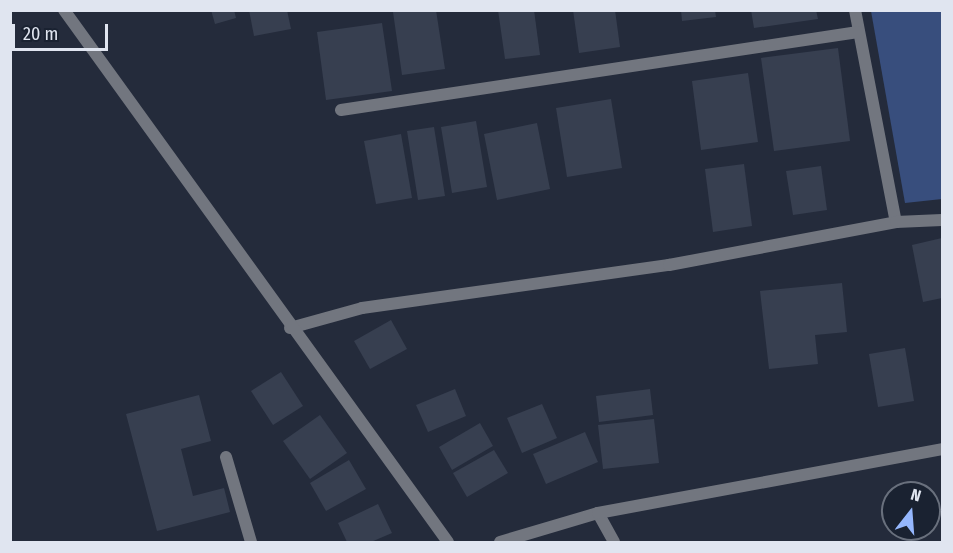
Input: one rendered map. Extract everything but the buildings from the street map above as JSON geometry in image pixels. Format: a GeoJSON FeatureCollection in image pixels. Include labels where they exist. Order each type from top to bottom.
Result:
{"type":"FeatureCollection","features":[{"type":"Feature","properties":{"kind":"street"},"geometry":{"type":"LineString","coordinates":[[64,10],[290,328],[448,543]]}},
{"type":"Feature","properties":{"kind":"street"},"geometry":{"type":"LineString","coordinates":[[855,10],[896,222]]}},
{"type":"Feature","properties":{"kind":"street"},"geometry":{"type":"LineString","coordinates":[[341,110],[858,32]]}},
{"type":"Feature","properties":{"kind":"street"},"geometry":{"type":"LineString","coordinates":[[290,328],[362,308],[669,265],[896,222],[942,220]]}},
{"type":"Feature","properties":{"kind":"street"},"geometry":{"type":"LineString","coordinates":[[500,543],[598,513],[942,449]]}},
{"type":"Feature","properties":{"kind":"street"},"geometry":{"type":"LineString","coordinates":[[226,457],[251,543]]}},
{"type":"Feature","properties":{"kind":"street"},"geometry":{"type":"LineString","coordinates":[[598,513],[614,543]]}},
{"type":"Feature","properties":{"kind":"shaded area"},"geometry":{"type":"Polygon","coordinates":[[[871,11],[942,11],[942,199],[905,203],[871,11]]]}}]}
